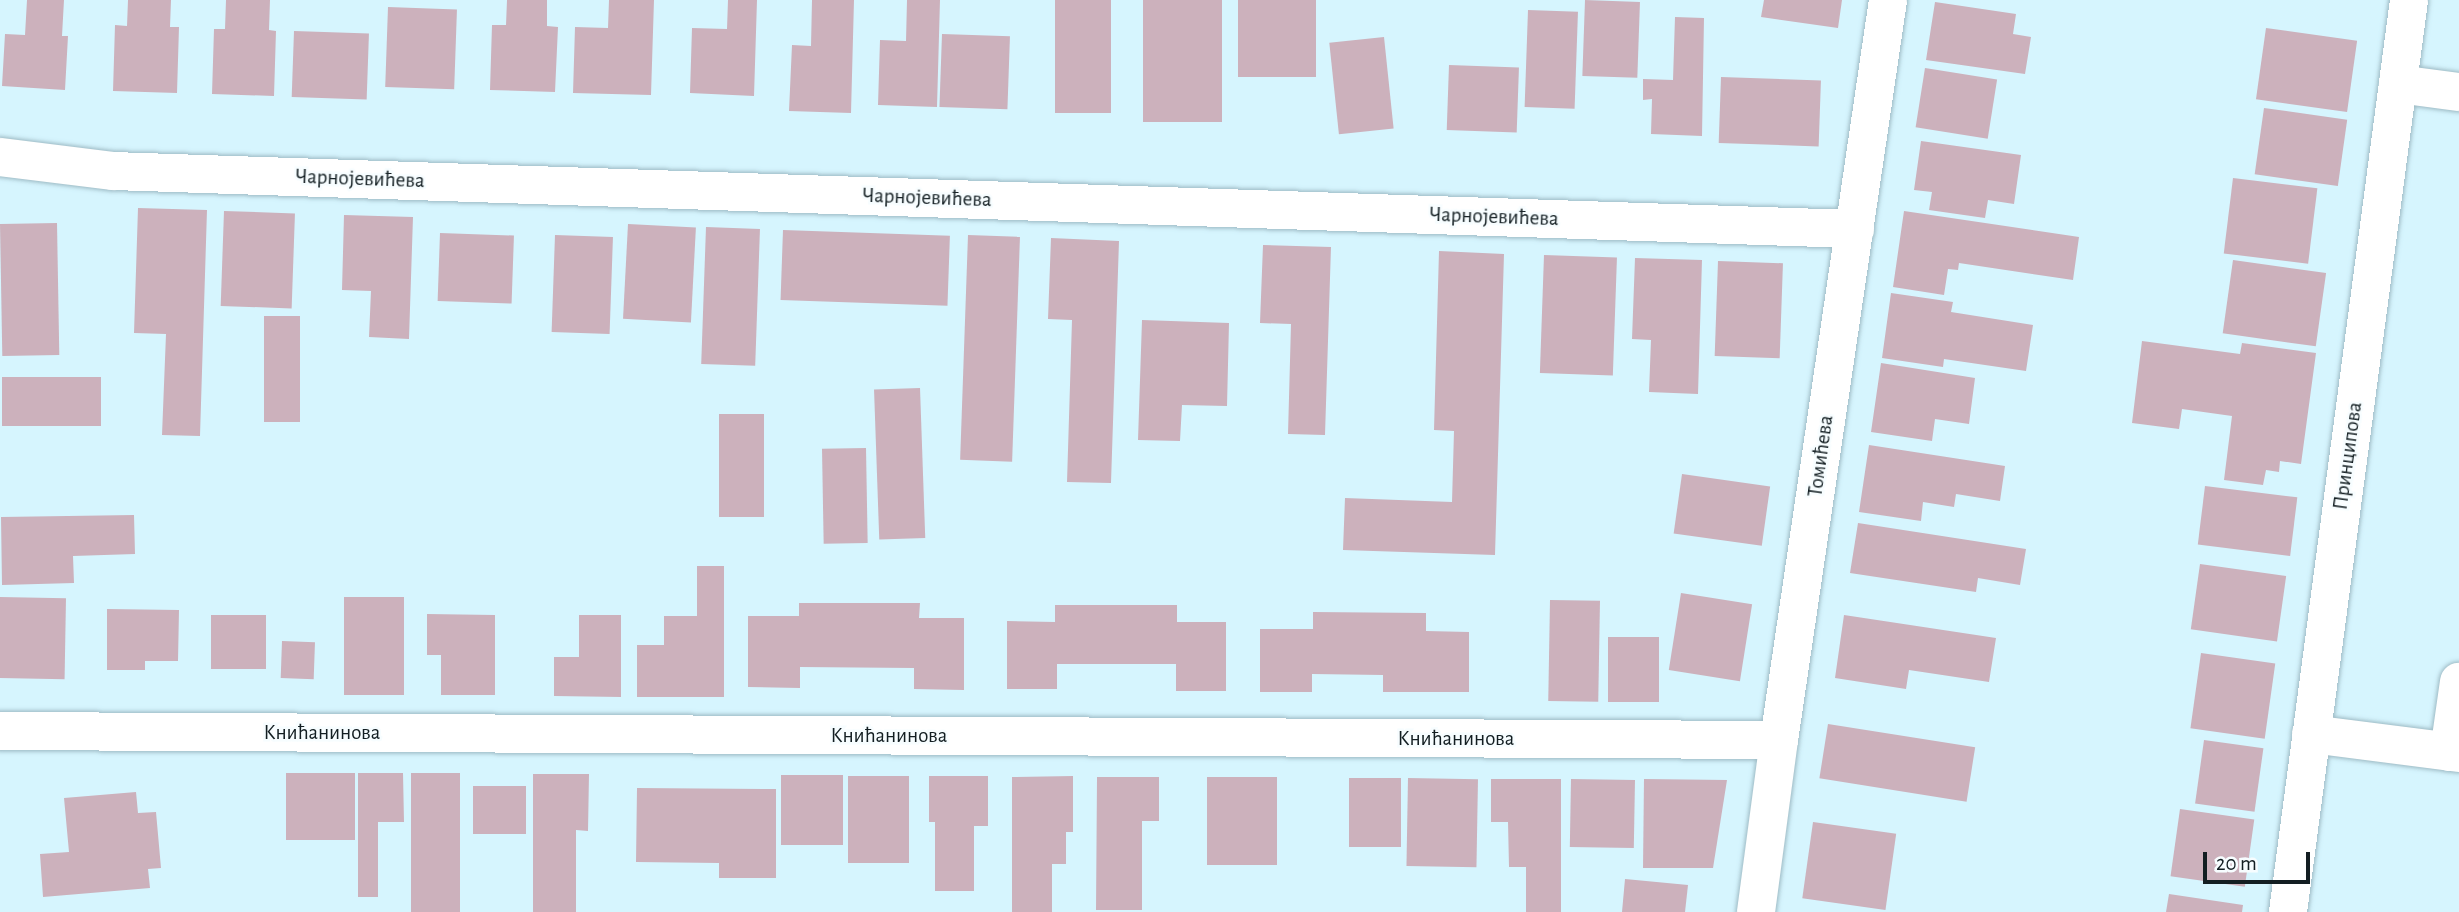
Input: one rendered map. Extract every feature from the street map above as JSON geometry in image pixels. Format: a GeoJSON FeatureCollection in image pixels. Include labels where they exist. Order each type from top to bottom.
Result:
{"type":"FeatureCollection","features":[{"type":"Feature","properties":{"kind":"street","name":"Томићева"},"geometry":{"type":"LineString","coordinates":[[1756,912],[1888,0]]}},
{"type":"Feature","properties":{"kind":"street","name":"Принципова"},"geometry":{"type":"LineString","coordinates":[[2288,912],[2409,0]]}},
{"type":"Feature","properties":{"kind":"street"},"geometry":{"type":"LineString","coordinates":[[2398,84],[2459,92]]}},
{"type":"Feature","properties":{"kind":"street","name":"Чарнојевићева"},"geometry":{"type":"LineString","coordinates":[[0,157],[113,171],[1854,229]]}},
{"type":"Feature","properties":{"kind":"street"},"geometry":{"type":"LineString","coordinates":[[2311,734],[2454,752],[2459,682]]}},
{"type":"Feature","properties":{"kind":"street","name":"Книћанинова"},"geometry":{"type":"LineString","coordinates":[[0,731],[1779,740]]}},
{"type":"Feature","properties":{"kind":"building"},"geometry":{"type":"Polygon","coordinates":[[[27,0],[64,0],[62,36],[68,36],[65,90],[2,86],[5,34],[25,35],[27,0]]]}},
{"type":"Feature","properties":{"kind":"building"},"geometry":{"type":"Polygon","coordinates":[[[128,0],[171,0],[170,27],[179,27],[177,93],[113,91],[115,25],[127,26],[128,0]]]}},
{"type":"Feature","properties":{"kind":"building"},"geometry":{"type":"Polygon","coordinates":[[[226,0],[270,0],[269,30],[276,31],[274,96],[212,94],[214,29],[225,29],[226,0]]]}},
{"type":"Feature","properties":{"kind":"building"},"geometry":{"type":"Polygon","coordinates":[[[507,0],[547,0],[547,26],[558,27],[555,92],[490,90],[492,25],[506,25],[507,0]]]}},
{"type":"Feature","properties":{"kind":"building"},"geometry":{"type":"Polygon","coordinates":[[[609,0],[654,0],[651,95],[573,93],[575,27],[608,28],[609,0]]]}},
{"type":"Feature","properties":{"kind":"building"},"geometry":{"type":"Polygon","coordinates":[[[728,0],[757,0],[754,96],[690,93],[692,28],[727,29],[728,0]]]}},
{"type":"Feature","properties":{"kind":"building"},"geometry":{"type":"Polygon","coordinates":[[[812,0],[854,0],[851,113],[789,111],[792,45],[811,46],[812,0]]]}},
{"type":"Feature","properties":{"kind":"building"},"geometry":{"type":"Polygon","coordinates":[[[907,0],[940,0],[937,107],[878,105],[880,40],[906,41],[907,0]]]}},
{"type":"Feature","properties":{"kind":"building"},"geometry":{"type":"Polygon","coordinates":[[[1055,0],[1111,0],[1111,113],[1055,113],[1055,0]]]}},
{"type":"Feature","properties":{"kind":"building"},"geometry":{"type":"Polygon","coordinates":[[[1143,0],[1222,0],[1222,122],[1143,122],[1143,0]]]}},
{"type":"Feature","properties":{"kind":"building"},"geometry":{"type":"Polygon","coordinates":[[[1238,0],[1316,0],[1316,77],[1238,77],[1238,0]]]}},
{"type":"Feature","properties":{"kind":"building"},"geometry":{"type":"Polygon","coordinates":[[[1585,0],[1640,2],[1637,78],[1582,76],[1585,0]]]}},
{"type":"Feature","properties":{"kind":"building"},"geometry":{"type":"Polygon","coordinates":[[[1764,0],[1842,0],[1838,28],[1761,17],[1764,0]]]}},
{"type":"Feature","properties":{"kind":"building"},"geometry":{"type":"Polygon","coordinates":[[[1935,2],[2016,14],[2013,34],[2031,37],[2025,74],[1926,60],[1935,2]]]}},
{"type":"Feature","properties":{"kind":"building"},"geometry":{"type":"Polygon","coordinates":[[[388,7],[457,9],[454,89],[385,87],[388,7]]]}},
{"type":"Feature","properties":{"kind":"building"},"geometry":{"type":"Polygon","coordinates":[[[1528,10],[1578,12],[1575,109],[1525,107],[1528,10]]]}},
{"type":"Feature","properties":{"kind":"building"},"geometry":{"type":"Polygon","coordinates":[[[1675,17],[1704,18],[1702,136],[1651,134],[1652,99],[1643,100],[1643,79],[1673,80],[1675,17]]]}},
{"type":"Feature","properties":{"kind":"building"},"geometry":{"type":"Polygon","coordinates":[[[2266,28],[2357,41],[2347,112],[2256,99],[2266,28]]]}},
{"type":"Feature","properties":{"kind":"building"},"geometry":{"type":"Polygon","coordinates":[[[294,31],[369,34],[367,100],[292,97],[294,31]]]}},
{"type":"Feature","properties":{"kind":"building"},"geometry":{"type":"Polygon","coordinates":[[[942,34],[1010,36],[1007,109],[939,107],[942,34]]]}},
{"type":"Feature","properties":{"kind":"building"},"geometry":{"type":"Polygon","coordinates":[[[1384,37],[1394,128],[1339,134],[1329,43],[1384,37]]]}},
{"type":"Feature","properties":{"kind":"building"},"geometry":{"type":"Polygon","coordinates":[[[1449,65],[1519,67],[1517,132],[1447,130],[1449,65]]]}},
{"type":"Feature","properties":{"kind":"building"},"geometry":{"type":"Polygon","coordinates":[[[1925,68],[1997,79],[1988,139],[1916,127],[1925,68]]]}},
{"type":"Feature","properties":{"kind":"building"},"geometry":{"type":"Polygon","coordinates":[[[1721,77],[1821,80],[1819,146],[1719,143],[1721,77]]]}},
{"type":"Feature","properties":{"kind":"building"},"geometry":{"type":"Polygon","coordinates":[[[2264,108],[2347,120],[2338,186],[2255,174],[2264,108]]]}},
{"type":"Feature","properties":{"kind":"building"},"geometry":{"type":"Polygon","coordinates":[[[1921,141],[2021,155],[2014,204],[1988,200],[1985,218],[1929,210],[1932,192],[1914,190],[1921,141]]]}},
{"type":"Feature","properties":{"kind":"building"},"geometry":{"type":"Polygon","coordinates":[[[2233,178],[2317,188],[2308,264],[2224,253],[2233,178]]]}},
{"type":"Feature","properties":{"kind":"building"},"geometry":{"type":"Polygon","coordinates":[[[138,208],[207,210],[200,436],[162,435],[166,334],[134,333],[138,208]]]}},
{"type":"Feature","properties":{"kind":"building"},"geometry":{"type":"Polygon","coordinates":[[[224,211],[295,213],[292,308],[221,306],[224,211]]]}},
{"type":"Feature","properties":{"kind":"building"},"geometry":{"type":"Polygon","coordinates":[[[1904,211],[2079,237],[2073,280],[1959,263],[1958,270],[1948,269],[1944,295],[1893,287],[1904,211]]]}},
{"type":"Feature","properties":{"kind":"building"},"geometry":{"type":"Polygon","coordinates":[[[344,215],[413,217],[409,339],[369,337],[371,291],[342,290],[344,215]]]}},
{"type":"Feature","properties":{"kind":"building"},"geometry":{"type":"Polygon","coordinates":[[[57,223],[59,355],[2,356],[0,224],[57,223]]]}},
{"type":"Feature","properties":{"kind":"building"},"geometry":{"type":"Polygon","coordinates":[[[628,224],[696,228],[691,322],[623,319],[628,224]]]}},
{"type":"Feature","properties":{"kind":"building"},"geometry":{"type":"Polygon","coordinates":[[[706,227],[760,229],[755,366],[701,364],[706,227]]]}},
{"type":"Feature","properties":{"kind":"building"},"geometry":{"type":"Polygon","coordinates":[[[783,230],[950,236],[947,306],[781,300],[783,230]]]}},
{"type":"Feature","properties":{"kind":"building"},"geometry":{"type":"Polygon","coordinates":[[[440,233],[514,236],[512,304],[438,301],[440,233]]]}},
{"type":"Feature","properties":{"kind":"building"},"geometry":{"type":"Polygon","coordinates":[[[555,235],[613,237],[610,334],[552,332],[555,235]]]}},
{"type":"Feature","properties":{"kind":"building"},"geometry":{"type":"Polygon","coordinates":[[[968,235],[1020,237],[1012,462],[960,460],[968,235]]]}},
{"type":"Feature","properties":{"kind":"building"},"geometry":{"type":"Polygon","coordinates":[[[1051,238],[1119,241],[1111,483],[1067,482],[1072,320],[1048,319],[1051,238]]]}},
{"type":"Feature","properties":{"kind":"building"},"geometry":{"type":"Polygon","coordinates":[[[1263,245],[1331,247],[1325,435],[1288,434],[1291,324],[1260,323],[1263,245]]]}},
{"type":"Feature","properties":{"kind":"building"},"geometry":{"type":"Polygon","coordinates":[[[1439,251],[1504,254],[1495,555],[1343,550],[1345,498],[1452,502],[1454,431],[1434,430],[1439,251]]]}},
{"type":"Feature","properties":{"kind":"building"},"geometry":{"type":"Polygon","coordinates":[[[1544,255],[1617,258],[1613,375],[1540,373],[1544,255]]]}},
{"type":"Feature","properties":{"kind":"building"},"geometry":{"type":"Polygon","coordinates":[[[1635,258],[1702,260],[1698,394],[1649,392],[1651,340],[1632,339],[1635,258]]]}},
{"type":"Feature","properties":{"kind":"building"},"geometry":{"type":"Polygon","coordinates":[[[2233,260],[2326,273],[2316,346],[2223,333],[2233,260]]]}},
{"type":"Feature","properties":{"kind":"building"},"geometry":{"type":"Polygon","coordinates":[[[1718,261],[1783,263],[1780,358],[1715,356],[1718,261]]]}},
{"type":"Feature","properties":{"kind":"building"},"geometry":{"type":"Polygon","coordinates":[[[1891,293],[1953,302],[1951,312],[2033,325],[2026,371],[1944,359],[1943,367],[1882,358],[1891,293]]]}},
{"type":"Feature","properties":{"kind":"building"},"geometry":{"type":"Polygon","coordinates":[[[264,316],[300,316],[300,422],[264,422],[264,316]]]}},
{"type":"Feature","properties":{"kind":"building"},"geometry":{"type":"Polygon","coordinates":[[[1142,320],[1229,323],[1227,406],[1182,405],[1180,441],[1138,440],[1142,320]]]}},
{"type":"Feature","properties":{"kind":"building"},"geometry":{"type":"Polygon","coordinates":[[[2142,341],[2240,354],[2242,343],[2316,353],[2301,464],[2280,461],[2279,472],[2266,470],[2263,485],[2224,480],[2232,416],[2182,409],[2179,429],[2132,423],[2142,341]]]}},
{"type":"Feature","properties":{"kind":"building"},"geometry":{"type":"Polygon","coordinates":[[[1881,363],[1975,378],[1969,424],[1935,419],[1932,441],[1871,432],[1881,363]]]}},
{"type":"Feature","properties":{"kind":"building"},"geometry":{"type":"Polygon","coordinates":[[[2,377],[101,377],[101,426],[2,426],[2,377]]]}},
{"type":"Feature","properties":{"kind":"building"},"geometry":{"type":"Polygon","coordinates":[[[920,388],[925,538],[879,540],[874,390],[920,388]]]}},
{"type":"Feature","properties":{"kind":"building"},"geometry":{"type":"Polygon","coordinates":[[[719,414],[764,414],[764,517],[719,517],[719,414]]]}},
{"type":"Feature","properties":{"kind":"building"},"geometry":{"type":"Polygon","coordinates":[[[1869,445],[2005,466],[2000,501],[1956,494],[1954,507],[1923,502],[1921,521],[1859,512],[1869,445]]]}},
{"type":"Feature","properties":{"kind":"building"},"geometry":{"type":"Polygon","coordinates":[[[866,448],[868,543],[824,544],[822,449],[866,448]]]}},
{"type":"Feature","properties":{"kind":"building"},"geometry":{"type":"Polygon","coordinates":[[[1682,474],[1770,486],[1762,546],[1674,533],[1682,474]]]}},
{"type":"Feature","properties":{"kind":"building"},"geometry":{"type":"Polygon","coordinates":[[[2205,486],[2297,497],[2290,556],[2198,545],[2205,486]]]}},
{"type":"Feature","properties":{"kind":"building"},"geometry":{"type":"Polygon","coordinates":[[[134,515],[135,554],[73,556],[74,583],[2,585],[1,517],[134,515]]]}},
{"type":"Feature","properties":{"kind":"building"},"geometry":{"type":"Polygon","coordinates":[[[1858,523],[2026,549],[2020,585],[1978,578],[1976,592],[1850,573],[1858,523]]]}},
{"type":"Feature","properties":{"kind":"building"},"geometry":{"type":"Polygon","coordinates":[[[2200,564],[2286,576],[2277,641],[2191,629],[2200,564]]]}},
{"type":"Feature","properties":{"kind":"building"},"geometry":{"type":"Polygon","coordinates":[[[697,566],[724,566],[724,697],[637,697],[637,645],[664,645],[664,616],[697,616],[697,566]]]}},
{"type":"Feature","properties":{"kind":"building"},"geometry":{"type":"Polygon","coordinates":[[[1681,593],[1752,604],[1740,681],[1669,670],[1681,593]]]}},
{"type":"Feature","properties":{"kind":"building"},"geometry":{"type":"Polygon","coordinates":[[[0,597],[66,598],[65,679],[0,678],[0,597]]]}},
{"type":"Feature","properties":{"kind":"building"},"geometry":{"type":"Polygon","coordinates":[[[344,597],[404,597],[404,695],[344,695],[344,597]]]}},
{"type":"Feature","properties":{"kind":"building"},"geometry":{"type":"Polygon","coordinates":[[[1550,600],[1600,601],[1598,702],[1548,701],[1550,600]]]}},
{"type":"Feature","properties":{"kind":"building"},"geometry":{"type":"Polygon","coordinates":[[[799,603],[920,603],[919,618],[964,618],[964,690],[914,689],[914,668],[800,667],[800,688],[748,687],[748,616],[799,616],[799,603]]]}},
{"type":"Feature","properties":{"kind":"building"},"geometry":{"type":"Polygon","coordinates":[[[1055,605],[1177,605],[1177,622],[1226,622],[1226,691],[1176,691],[1176,664],[1057,664],[1057,689],[1007,689],[1007,621],[1055,622],[1055,605]]]}},
{"type":"Feature","properties":{"kind":"building"},"geometry":{"type":"Polygon","coordinates":[[[107,609],[179,610],[178,661],[145,661],[145,670],[107,670],[107,609]]]}},
{"type":"Feature","properties":{"kind":"building"},"geometry":{"type":"Polygon","coordinates":[[[1313,612],[1426,613],[1426,631],[1469,632],[1469,692],[1383,692],[1383,675],[1312,674],[1312,692],[1260,692],[1260,629],[1313,629],[1313,612]]]}},
{"type":"Feature","properties":{"kind":"building"},"geometry":{"type":"Polygon","coordinates":[[[427,614],[495,615],[495,695],[441,695],[441,655],[427,655],[427,614]]]}},
{"type":"Feature","properties":{"kind":"building"},"geometry":{"type":"Polygon","coordinates":[[[211,615],[266,615],[266,669],[211,669],[211,615]]]}},
{"type":"Feature","properties":{"kind":"building"},"geometry":{"type":"Polygon","coordinates":[[[579,615],[621,615],[621,697],[554,696],[554,657],[579,657],[579,615]]]}},
{"type":"Feature","properties":{"kind":"building"},"geometry":{"type":"Polygon","coordinates":[[[1844,615],[1996,638],[1989,682],[1909,670],[1906,689],[1835,678],[1844,615]]]}},
{"type":"Feature","properties":{"kind":"building"},"geometry":{"type":"Polygon","coordinates":[[[1608,637],[1659,637],[1659,702],[1608,702],[1608,637]]]}},
{"type":"Feature","properties":{"kind":"building"},"geometry":{"type":"Polygon","coordinates":[[[282,641],[315,642],[314,679],[281,678],[282,641]]]}},
{"type":"Feature","properties":{"kind":"building"},"geometry":{"type":"Polygon","coordinates":[[[2201,653],[2275,663],[2265,739],[2190,728],[2201,653]]]}},
{"type":"Feature","properties":{"kind":"building"},"geometry":{"type":"Polygon","coordinates":[[[1828,724],[1975,747],[1967,802],[1819,778],[1828,724]]]}},
{"type":"Feature","properties":{"kind":"building"},"geometry":{"type":"Polygon","coordinates":[[[2204,740],[2263,748],[2255,812],[2195,803],[2204,740]]]}},
{"type":"Feature","properties":{"kind":"building"},"geometry":{"type":"Polygon","coordinates":[[[286,773],[355,773],[355,840],[286,840],[286,773]]]}},
{"type":"Feature","properties":{"kind":"building"},"geometry":{"type":"Polygon","coordinates":[[[358,773],[403,773],[404,822],[378,822],[378,897],[358,897],[358,773]]]}},
{"type":"Feature","properties":{"kind":"building"},"geometry":{"type":"Polygon","coordinates":[[[411,773],[460,773],[460,912],[411,912],[411,773]]]}},
{"type":"Feature","properties":{"kind":"building"},"geometry":{"type":"Polygon","coordinates":[[[533,774],[589,774],[588,831],[576,830],[576,912],[533,912],[533,774]]]}},
{"type":"Feature","properties":{"kind":"building"},"geometry":{"type":"Polygon","coordinates":[[[781,775],[843,775],[843,845],[781,845],[781,775]]]}},
{"type":"Feature","properties":{"kind":"building"},"geometry":{"type":"Polygon","coordinates":[[[848,776],[909,776],[909,863],[848,863],[848,776]]]}},
{"type":"Feature","properties":{"kind":"building"},"geometry":{"type":"Polygon","coordinates":[[[929,776],[988,776],[988,826],[974,826],[974,891],[935,891],[935,822],[929,822],[929,776]]]}},
{"type":"Feature","properties":{"kind":"building"},"geometry":{"type":"Polygon","coordinates":[[[1073,776],[1073,832],[1066,832],[1066,864],[1052,864],[1052,912],[1012,912],[1012,777],[1073,776]]]}},
{"type":"Feature","properties":{"kind":"building"},"geometry":{"type":"Polygon","coordinates":[[[1097,777],[1159,777],[1159,821],[1142,821],[1142,910],[1096,910],[1097,777]]]}},
{"type":"Feature","properties":{"kind":"building"},"geometry":{"type":"Polygon","coordinates":[[[1207,777],[1277,777],[1277,865],[1207,865],[1207,777]]]}},
{"type":"Feature","properties":{"kind":"building"},"geometry":{"type":"Polygon","coordinates":[[[1349,778],[1401,778],[1401,847],[1349,847],[1349,778]]]}},
{"type":"Feature","properties":{"kind":"building"},"geometry":{"type":"Polygon","coordinates":[[[1408,778],[1478,779],[1476,867],[1406,866],[1408,778]]]}},
{"type":"Feature","properties":{"kind":"building"},"geometry":{"type":"Polygon","coordinates":[[[1491,779],[1561,779],[1561,912],[1526,912],[1526,867],[1509,867],[1508,822],[1491,822],[1491,779]]]}},
{"type":"Feature","properties":{"kind":"building"},"geometry":{"type":"Polygon","coordinates":[[[1571,779],[1635,780],[1634,848],[1570,847],[1571,779]]]}},
{"type":"Feature","properties":{"kind":"building"},"geometry":{"type":"Polygon","coordinates":[[[1644,779],[1727,780],[1713,868],[1643,868],[1644,779]]]}},
{"type":"Feature","properties":{"kind":"building"},"geometry":{"type":"Polygon","coordinates":[[[473,786],[526,786],[526,834],[473,834],[473,786]]]}},
{"type":"Feature","properties":{"kind":"building"},"geometry":{"type":"Polygon","coordinates":[[[637,788],[776,789],[776,878],[719,878],[719,863],[636,862],[637,788]]]}},
{"type":"Feature","properties":{"kind":"building"},"geometry":{"type":"Polygon","coordinates":[[[136,792],[138,813],[156,812],[161,868],[148,869],[150,888],[43,897],[40,854],[69,852],[64,798],[136,792]]]}},
{"type":"Feature","properties":{"kind":"building"},"geometry":{"type":"Polygon","coordinates":[[[2180,809],[2254,819],[2245,887],[2171,876],[2180,809]]]}},
{"type":"Feature","properties":{"kind":"building"},"geometry":{"type":"Polygon","coordinates":[[[1813,822],[1896,834],[1885,910],[1802,898],[1813,822]]]}},
{"type":"Feature","properties":{"kind":"building"},"geometry":{"type":"Polygon","coordinates":[[[1625,879],[1688,885],[1685,912],[1622,912],[1625,879]]]}},
{"type":"Feature","properties":{"kind":"building"},"geometry":{"type":"Polygon","coordinates":[[[2169,894],[2243,905],[2242,912],[2166,912],[2169,894]]]}}]}
